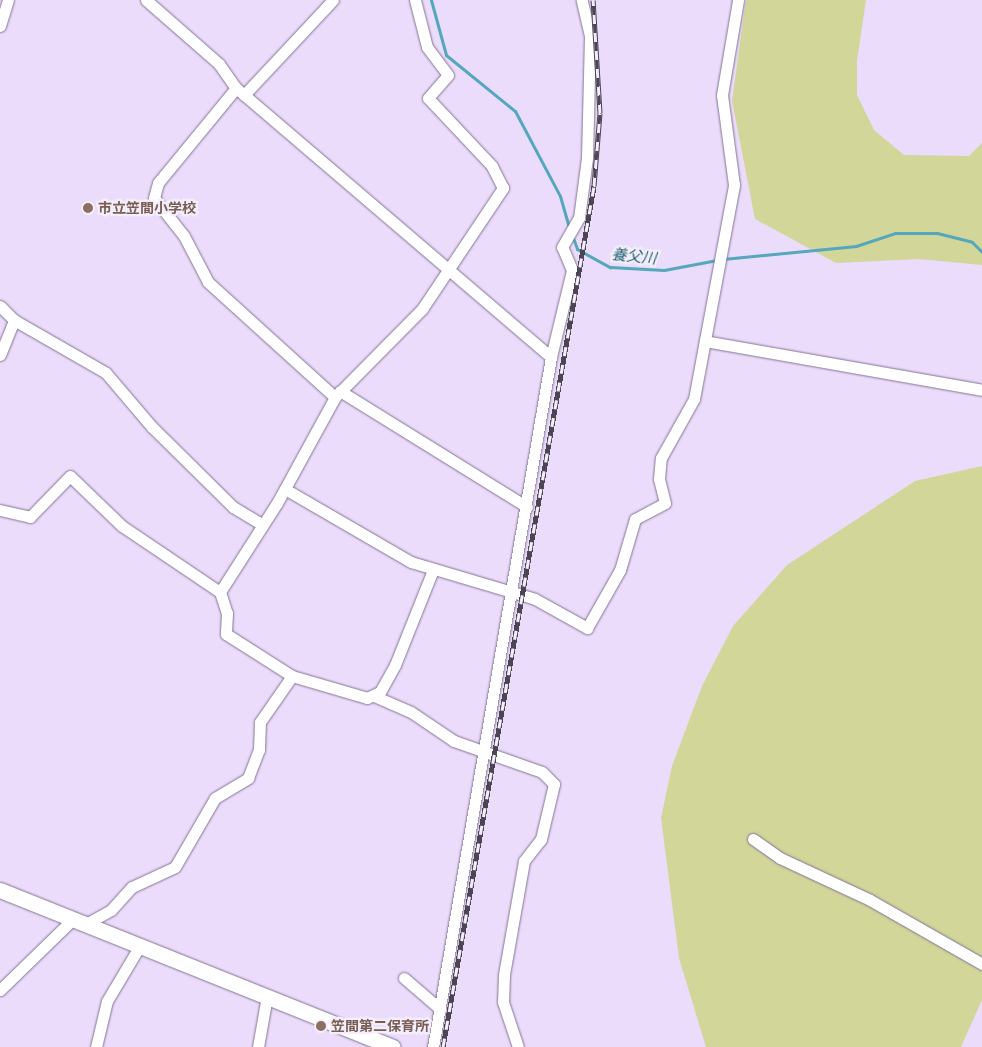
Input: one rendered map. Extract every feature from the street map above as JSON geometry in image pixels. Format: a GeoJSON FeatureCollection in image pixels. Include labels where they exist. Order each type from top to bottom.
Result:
{"type":"FeatureCollection","features":[{"type":"Feature","properties":{"kind":"street"},"geometry":{"type":"LineString","coordinates":[[0,26],[8,0]]}},
{"type":"Feature","properties":{"kind":"street"},"geometry":{"type":"LineString","coordinates":[[146,0],[219,64],[240,92],[551,357]]}},
{"type":"Feature","properties":{"kind":"street"},"geometry":{"type":"LineString","coordinates":[[333,0],[240,92],[158,183],[154,198],[184,236],[208,282],[338,394],[527,507]]}},
{"type":"Feature","properties":{"kind":"street"},"geometry":{"type":"LineString","coordinates":[[220,592],[261,524],[285,489],[338,394],[422,309],[503,188],[492,166],[428,98],[448,75],[427,47],[416,0]]}},
{"type":"Feature","properties":{"kind":"street"},"geometry":{"type":"LineString","coordinates":[[433,1047],[486,752],[551,357],[572,270],[562,247],[576,224],[590,98],[590,36],[582,0]]}},
{"type":"Feature","properties":{"kind":"street"},"geometry":{"type":"LineString","coordinates":[[285,489],[433,570],[451,571],[512,594],[535,600],[587,628],[620,570],[635,519],[665,503],[659,479],[661,458],[690,412],[735,172],[723,82],[738,0]]}},
{"type":"Feature","properties":{"kind":"street"},"geometry":{"type":"LineString","coordinates":[[0,306],[14,320],[106,372],[152,427],[233,508],[261,524]]}},
{"type":"Feature","properties":{"kind":"street"},"geometry":{"type":"LineString","coordinates":[[0,355],[14,320]]}},
{"type":"Feature","properties":{"kind":"street"},"geometry":{"type":"LineString","coordinates":[[704,341],[982,390]]}},
{"type":"Feature","properties":{"kind":"street"},"geometry":{"type":"LineString","coordinates":[[0,510],[30,517],[38,513],[70,476],[122,526],[220,592],[227,613],[226,634],[292,676],[358,696],[374,696],[411,712],[454,741],[542,772],[554,784],[541,839],[524,861],[504,974],[503,1002],[518,1047]]}},
{"type":"Feature","properties":{"kind":"street"},"geometry":{"type":"LineString","coordinates":[[374,696],[395,664],[433,570]]}},
{"type":"Feature","properties":{"kind":"street"},"geometry":{"type":"LineString","coordinates":[[0,990],[78,923],[111,910],[132,887],[175,867],[215,798],[248,778],[259,750],[260,722],[292,676]]}},
{"type":"Feature","properties":{"kind":"street"},"geometry":{"type":"LineString","coordinates":[[752,839],[780,858],[870,900],[982,964]]}},
{"type":"Feature","properties":{"kind":"street"},"geometry":{"type":"LineString","coordinates":[[0,890],[78,923],[393,1047]]}},
{"type":"Feature","properties":{"kind":"street"},"geometry":{"type":"LineString","coordinates":[[96,1047],[107,1001],[139,947]]}},
{"type":"Feature","properties":{"kind":"street"},"geometry":{"type":"LineString","coordinates":[[404,978],[440,1009]]}},
{"type":"Feature","properties":{"kind":"street"},"geometry":{"type":"LineString","coordinates":[[258,1047],[267,996]]}},
{"type":"Feature","properties":{"kind":"green space"},"geometry":{"type":"Polygon","coordinates":[[[746,0],[866,0],[857,61],[857,95],[874,130],[904,155],[969,156],[982,143],[982,265],[919,259],[836,263],[755,219],[732,101],[746,0]]]}},
{"type":"Feature","properties":{"kind":"green space"},"geometry":{"type":"Polygon","coordinates":[[[982,466],[982,1000],[961,1047],[706,1047],[679,958],[661,818],[672,766],[702,686],[733,626],[787,565],[915,481],[982,466]]]}},
{"type":"Feature","properties":{"kind":"waterway","name":"養父川"},"geometry":{"type":"LineString","coordinates":[[431,0],[446,55],[515,111],[560,196],[569,227]]}},
{"type":"Feature","properties":{"kind":"waterway","name":"養父川"},"geometry":{"type":"LineString","coordinates":[[723,259],[856,246],[895,233],[937,233],[972,242],[982,252]]}},
{"type":"Feature","properties":{"kind":"waterway","name":"養父川"},"geometry":{"type":"LineString","coordinates":[[572,235],[577,249],[610,267],[664,270],[717,260]]}},
{"type":"Feature","properties":{"kind":"railway"},"geometry":{"type":"LineString","coordinates":[[443,1047],[594,186],[600,113],[593,0]]}},
{"type":"Feature","properties":{"kind":"place","name":"市立笠間小学校"},"geometry":{"type":"Point","coordinates":[88,208]}},
{"type":"Feature","properties":{"kind":"place","name":"笠間第二保育所"},"geometry":{"type":"Point","coordinates":[321,1026]}}]}
